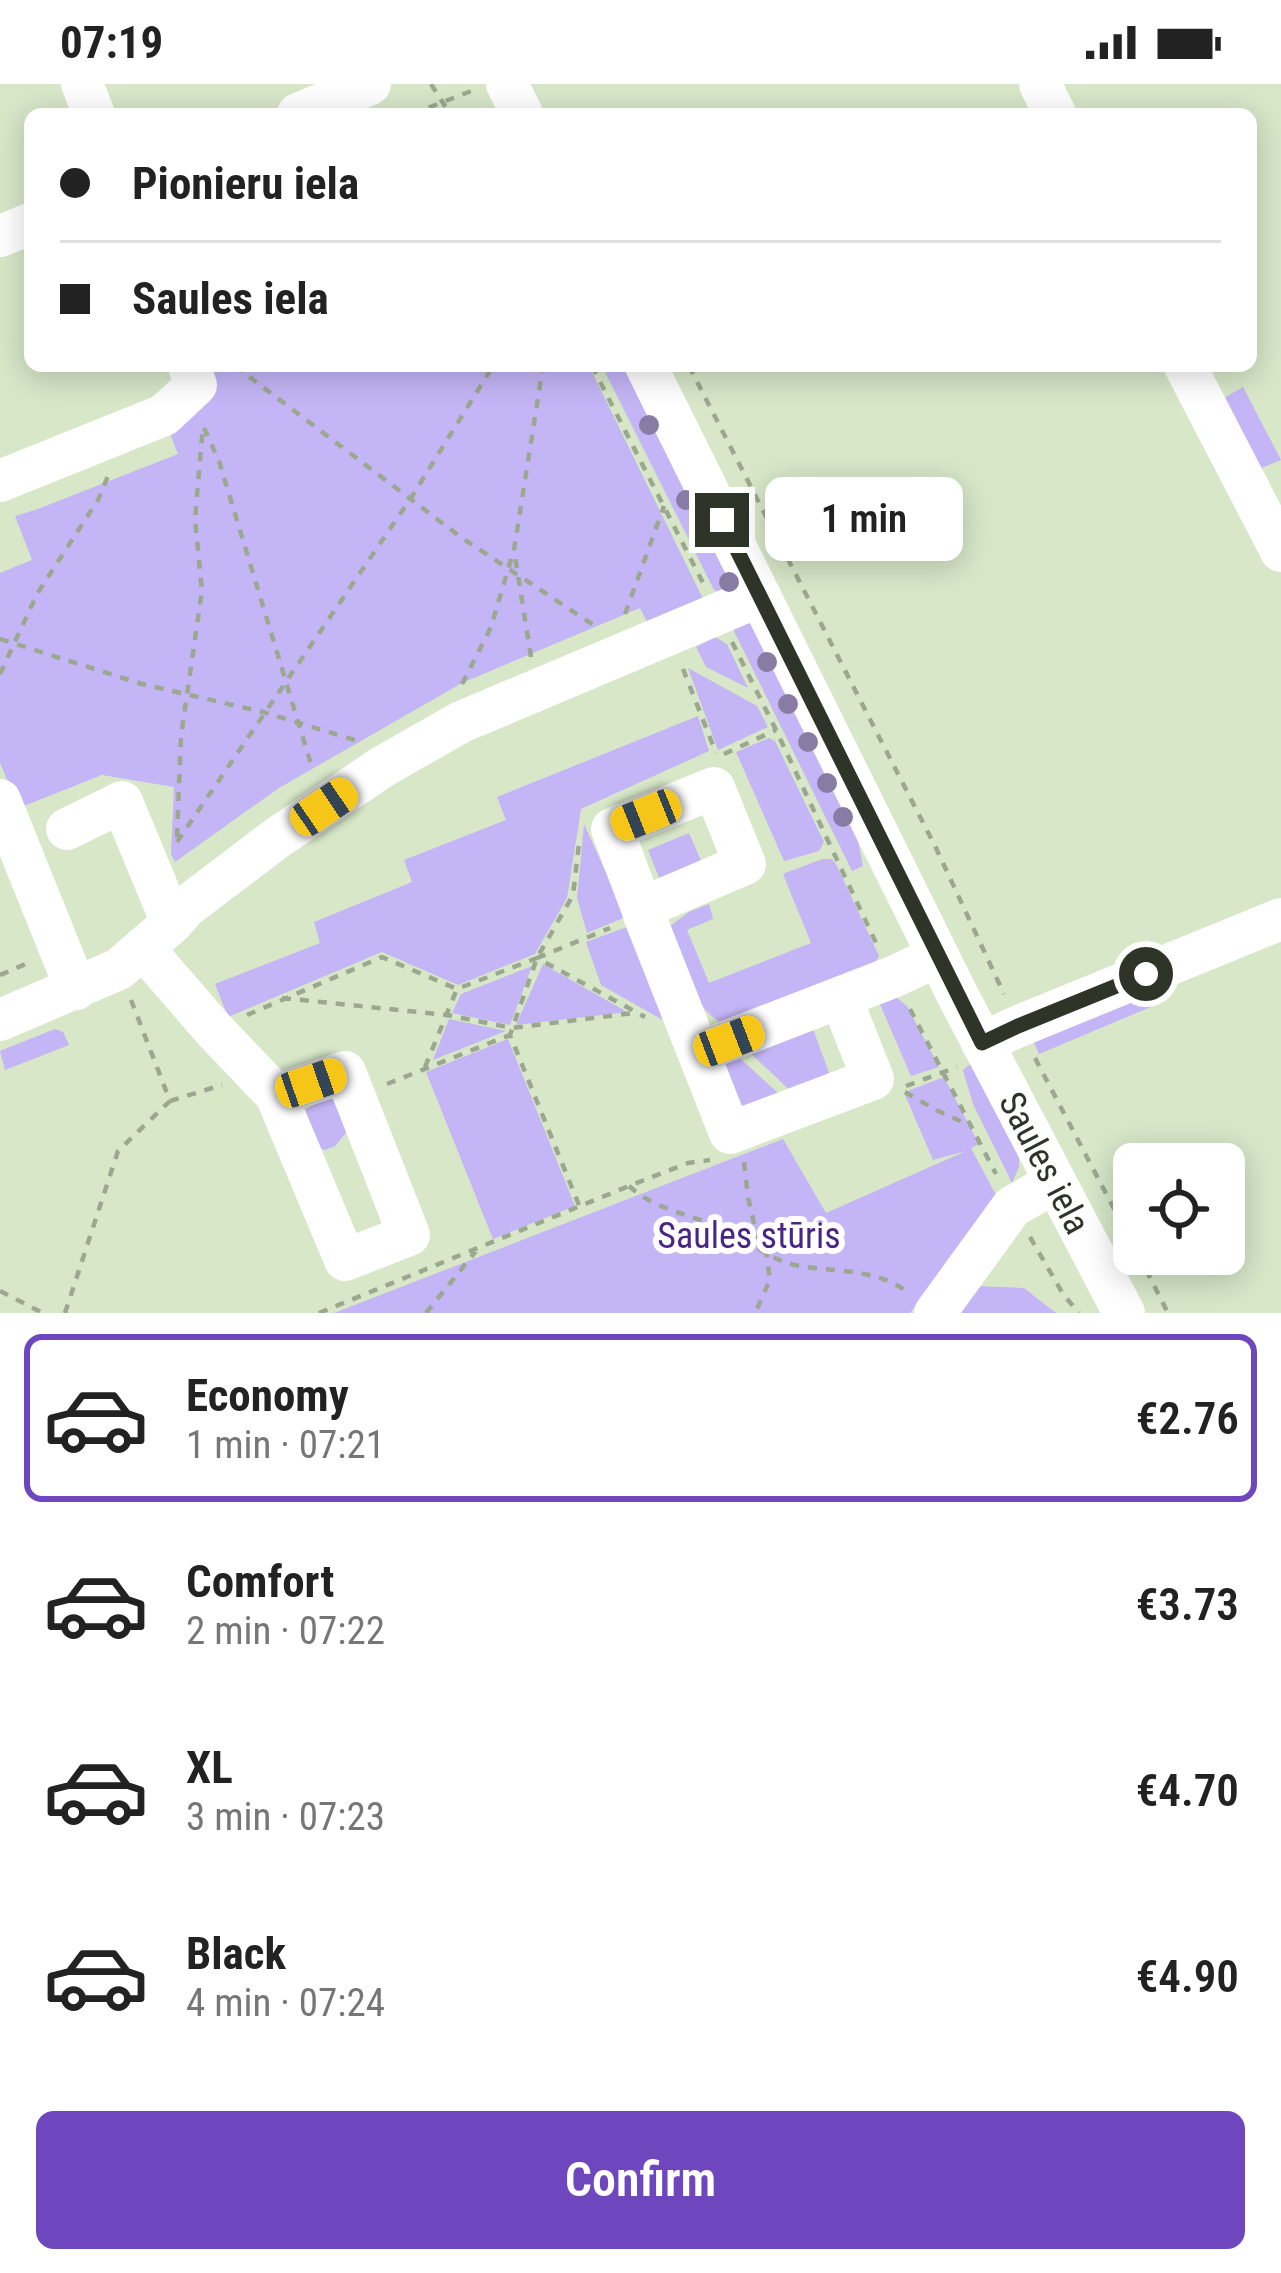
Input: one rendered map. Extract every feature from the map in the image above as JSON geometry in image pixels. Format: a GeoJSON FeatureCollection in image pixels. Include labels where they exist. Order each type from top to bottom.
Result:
{"type":"FeatureCollection","features":[{"type":"Feature","properties":{"kind":"street"},"geometry":{"type":"LineString","coordinates":[[312,108],[370,84]]}},
{"type":"Feature","properties":{"kind":"street"},"geometry":{"type":"LineString","coordinates":[[494,85],[516,108]]}},
{"type":"Feature","properties":{"kind":"street"},"geometry":{"type":"LineString","coordinates":[[0,481],[164,415],[196,385],[191,372]]}},
{"type":"Feature","properties":{"kind":"street","name":"Saules iela"},"geometry":{"type":"LineString","coordinates":[[649,372],[938,956],[1000,1035],[1054,1181],[1124,1313]]}},
{"type":"Feature","properties":{"kind":"street"},"geometry":{"type":"LineString","coordinates":[[1188,372],[1281,551]]}},
{"type":"Feature","properties":{"kind":"street"},"geometry":{"type":"LineString","coordinates":[[162,898],[186,907],[382,767],[461,722],[620,645],[760,596]]}},
{"type":"Feature","properties":{"kind":"street"},"geometry":{"type":"LineString","coordinates":[[643,911],[745,864],[715,788],[612,829],[643,911],[730,1133],[873,1079],[841,998]]}},
{"type":"Feature","properties":{"kind":"street"},"geometry":{"type":"LineString","coordinates":[[0,800],[76,989]]}},
{"type":"Feature","properties":{"kind":"street"},"geometry":{"type":"LineString","coordinates":[[67,829],[122,802],[214,1030],[258,1087],[345,1260],[410,1235],[345,1072],[258,1087]]}},
{"type":"Feature","properties":{"kind":"street"},"geometry":{"type":"LineString","coordinates":[[0,1020],[119,969],[162,898]]}},
{"type":"Feature","properties":{"kind":"street"},"geometry":{"type":"LineString","coordinates":[[1000,1035],[1281,919]]}},
{"type":"Feature","properties":{"kind":"street"},"geometry":{"type":"LineString","coordinates":[[697,1048],[841,998],[938,956]]}},
{"type":"Feature","properties":{"kind":"street"},"geometry":{"type":"LineString","coordinates":[[925,1306],[1012,1207],[1054,1181]]}},
{"type":"Feature","properties":{"kind":"path"},"geometry":{"type":"LineString","coordinates":[[431,84],[445,108]]}},
{"type":"Feature","properties":{"kind":"path"},"geometry":{"type":"LineString","coordinates":[[428,108],[494,85]]}},
{"type":"Feature","properties":{"kind":"path"},"geometry":{"type":"LineString","coordinates":[[243,372],[462,538],[620,645],[664,506]]}},
{"type":"Feature","properties":{"kind":"path"},"geometry":{"type":"LineString","coordinates":[[162,898],[263,712],[411,498],[489,372]]}},
{"type":"Feature","properties":{"kind":"path"},"geometry":{"type":"LineString","coordinates":[[461,722],[462,683],[490,627],[514,550],[542,372]]}},
{"type":"Feature","properties":{"kind":"path"},"geometry":{"type":"LineString","coordinates":[[595,372],[776,730],[893,977],[1012,1207],[1079,1313]]}},
{"type":"Feature","properties":{"kind":"path"},"geometry":{"type":"LineString","coordinates":[[692,372],[936,848],[1000,1035],[1113,1214]]}},
{"type":"Feature","properties":{"kind":"path"},"geometry":{"type":"LineString","coordinates":[[196,409],[219,460],[324,807]]}},
{"type":"Feature","properties":{"kind":"path"},"geometry":{"type":"LineString","coordinates":[[162,898],[202,591],[195,519],[204,428]]}},
{"type":"Feature","properties":{"kind":"path"},"geometry":{"type":"LineString","coordinates":[[0,674],[37,594],[98,500],[112,465]]}},
{"type":"Feature","properties":{"kind":"path"},"geometry":{"type":"LineString","coordinates":[[514,550],[536,689]]}},
{"type":"Feature","properties":{"kind":"path"},"geometry":{"type":"LineString","coordinates":[[0,639],[142,684],[263,712],[360,742],[382,767]]}},
{"type":"Feature","properties":{"kind":"path"},"geometry":{"type":"LineString","coordinates":[[679,658],[718,757],[776,730]]}},
{"type":"Feature","properties":{"kind":"path"},"geometry":{"type":"LineString","coordinates":[[579,1206],[511,1031],[537,958],[573,896],[581,820],[612,829]]}},
{"type":"Feature","properties":{"kind":"path"},"geometry":{"type":"LineString","coordinates":[[214,1030],[382,957],[458,989],[643,911]]}},
{"type":"Feature","properties":{"kind":"path"},"geometry":{"type":"LineString","coordinates":[[537,958],[697,1048]]}},
{"type":"Feature","properties":{"kind":"path"},"geometry":{"type":"LineString","coordinates":[[0,975],[20,967]]}},
{"type":"Feature","properties":{"kind":"path"},"geometry":{"type":"LineString","coordinates":[[425,1067],[458,989]]}},
{"type":"Feature","properties":{"kind":"path"},"geometry":{"type":"LineString","coordinates":[[129,995],[170,1101]]}},
{"type":"Feature","properties":{"kind":"path"},"geometry":{"type":"LineString","coordinates":[[283,998],[447,1015],[511,1031]]}},
{"type":"Feature","properties":{"kind":"path"},"geometry":{"type":"LineString","coordinates":[[356,1099],[511,1031],[638,1013]]}},
{"type":"Feature","properties":{"kind":"path"},"geometry":{"type":"LineString","coordinates":[[944,1072],[900,1089],[971,1125]]}},
{"type":"Feature","properties":{"kind":"path"},"geometry":{"type":"LineString","coordinates":[[65,1313],[118,1151],[170,1101],[258,1087]]}},
{"type":"Feature","properties":{"kind":"path"},"geometry":{"type":"LineString","coordinates":[[743,1150],[754,1228],[767,1256],[770,1280],[755,1313]]}},
{"type":"Feature","properties":{"kind":"path"},"geometry":{"type":"LineString","coordinates":[[320,1313],[688,1163],[721,1158]]}},
{"type":"Feature","properties":{"kind":"path"},"geometry":{"type":"LineString","coordinates":[[629,1186],[643,1199],[730,1232],[767,1256],[795,1265],[872,1274],[898,1284],[925,1306]]}},
{"type":"Feature","properties":{"kind":"path"},"geometry":{"type":"LineString","coordinates":[[425,1313],[479,1247]]}},
{"type":"Feature","properties":{"kind":"path"},"geometry":{"type":"LineString","coordinates":[[1149,1275],[1168,1313]]}},
{"type":"Feature","properties":{"kind":"path"},"geometry":{"type":"LineString","coordinates":[[0,1292],[43,1313]]}},
{"type":"Feature","properties":{"kind":"green space"},"geometry":{"type":"Polygon","coordinates":[[[203,372],[592,372],[705,603],[650,628],[640,608],[462,683],[279,788],[175,862],[171,854],[174,787],[102,775],[19,808],[0,763],[0,573],[32,560],[15,516],[178,454],[169,431],[203,372]]]}},
{"type":"Feature","properties":{"kind":"green space"},"geometry":{"type":"Polygon","coordinates":[[[605,372],[633,372],[737,581],[724,594],[714,590],[605,372]]]}},
{"type":"Feature","properties":{"kind":"green space"},"geometry":{"type":"Polygon","coordinates":[[[1243,387],[1281,460],[1259,469],[1224,398],[1243,387]]]}},
{"type":"Feature","properties":{"kind":"green space"},"geometry":{"type":"Polygon","coordinates":[[[755,624],[854,821],[863,866],[852,871],[731,625],[755,624]]]}},
{"type":"Feature","properties":{"kind":"green space"},"geometry":{"type":"Polygon","coordinates":[[[715,637],[727,644],[748,688],[706,667],[696,647],[715,637]]]}},
{"type":"Feature","properties":{"kind":"green space"},"geometry":{"type":"Polygon","coordinates":[[[688,668],[757,706],[768,727],[718,750],[688,668]]]}},
{"type":"Feature","properties":{"kind":"green space"},"geometry":{"type":"Polygon","coordinates":[[[698,716],[709,751],[581,809],[567,898],[535,954],[458,985],[382,952],[228,1017],[215,984],[320,943],[314,922],[412,882],[404,860],[506,820],[497,797],[698,716]]]}},
{"type":"Feature","properties":{"kind":"green space"},"geometry":{"type":"Polygon","coordinates":[[[769,738],[775,741],[824,842],[819,851],[784,861],[736,752],[769,738]]]}},
{"type":"Feature","properties":{"kind":"green space"},"geometry":{"type":"Polygon","coordinates":[[[584,824],[626,917],[587,933],[577,898],[584,824]]]}},
{"type":"Feature","properties":{"kind":"green space"},"geometry":{"type":"Polygon","coordinates":[[[689,833],[706,872],[664,890],[648,850],[689,833]]]}},
{"type":"Feature","properties":{"kind":"green space"},"geometry":{"type":"Polygon","coordinates":[[[822,859],[836,864],[879,956],[875,962],[720,1022],[694,992],[670,926],[709,904],[713,919],[687,930],[709,983],[811,943],[783,874],[822,859]]]}},
{"type":"Feature","properties":{"kind":"green space"},"geometry":{"type":"Polygon","coordinates":[[[627,927],[668,1023],[601,985],[586,942],[627,927]]]}},
{"type":"Feature","properties":{"kind":"green space"},"geometry":{"type":"Polygon","coordinates":[[[543,964],[627,1012],[516,1025],[543,964]]]}},
{"type":"Feature","properties":{"kind":"green space"},"geometry":{"type":"Polygon","coordinates":[[[532,966],[510,1025],[452,1013],[461,994],[532,966]]]}},
{"type":"Feature","properties":{"kind":"green space"},"geometry":{"type":"Polygon","coordinates":[[[1144,988],[1153,1006],[1039,1054],[1031,1036],[1144,988]]]}},
{"type":"Feature","properties":{"kind":"green space"},"geometry":{"type":"Polygon","coordinates":[[[893,995],[907,1006],[939,1067],[911,1076],[879,1002],[893,995]]]}},
{"type":"Feature","properties":{"kind":"green space"},"geometry":{"type":"Polygon","coordinates":[[[449,1019],[506,1031],[433,1060],[449,1019]]]}},
{"type":"Feature","properties":{"kind":"green space"},"geometry":{"type":"Polygon","coordinates":[[[810,1021],[834,1086],[798,1098],[745,1048],[810,1021]]]}},
{"type":"Feature","properties":{"kind":"green space"},"geometry":{"type":"Polygon","coordinates":[[[55,1029],[63,1032],[69,1045],[5,1070],[0,1051],[55,1029]]]}},
{"type":"Feature","properties":{"kind":"green space"},"geometry":{"type":"Polygon","coordinates":[[[508,1039],[575,1206],[493,1239],[426,1072],[508,1039]]]}},
{"type":"Feature","properties":{"kind":"green space"},"geometry":{"type":"Polygon","coordinates":[[[734,1053],[788,1102],[739,1118],[714,1062],[734,1053]]]}},
{"type":"Feature","properties":{"kind":"green space"},"geometry":{"type":"Polygon","coordinates":[[[973,1062],[1019,1154],[1012,1183],[973,1104],[963,1070],[973,1062]]]}},
{"type":"Feature","properties":{"kind":"green space","name":"Saules stūris"},"geometry":{"type":"Polygon","coordinates":[[[944,1077],[979,1144],[971,1148],[996,1195],[910,1313],[334,1313],[783,1139],[826,1213],[966,1151],[933,1160],[905,1095],[944,1077]]]}},
{"type":"Feature","properties":{"kind":"green space"},"geometry":{"type":"Polygon","coordinates":[[[346,1094],[357,1120],[335,1146],[319,1148],[305,1110],[346,1094]]]}},
{"type":"Feature","properties":{"kind":"green space"},"geometry":{"type":"Polygon","coordinates":[[[978,1286],[1024,1288],[1056,1313],[958,1313],[978,1286]]]}},
{"type":"Feature","properties":{"kind":"route"},"geometry":{"type":"LineString","coordinates":[[722,520],[982,1043],[1146,974]]}}]}
